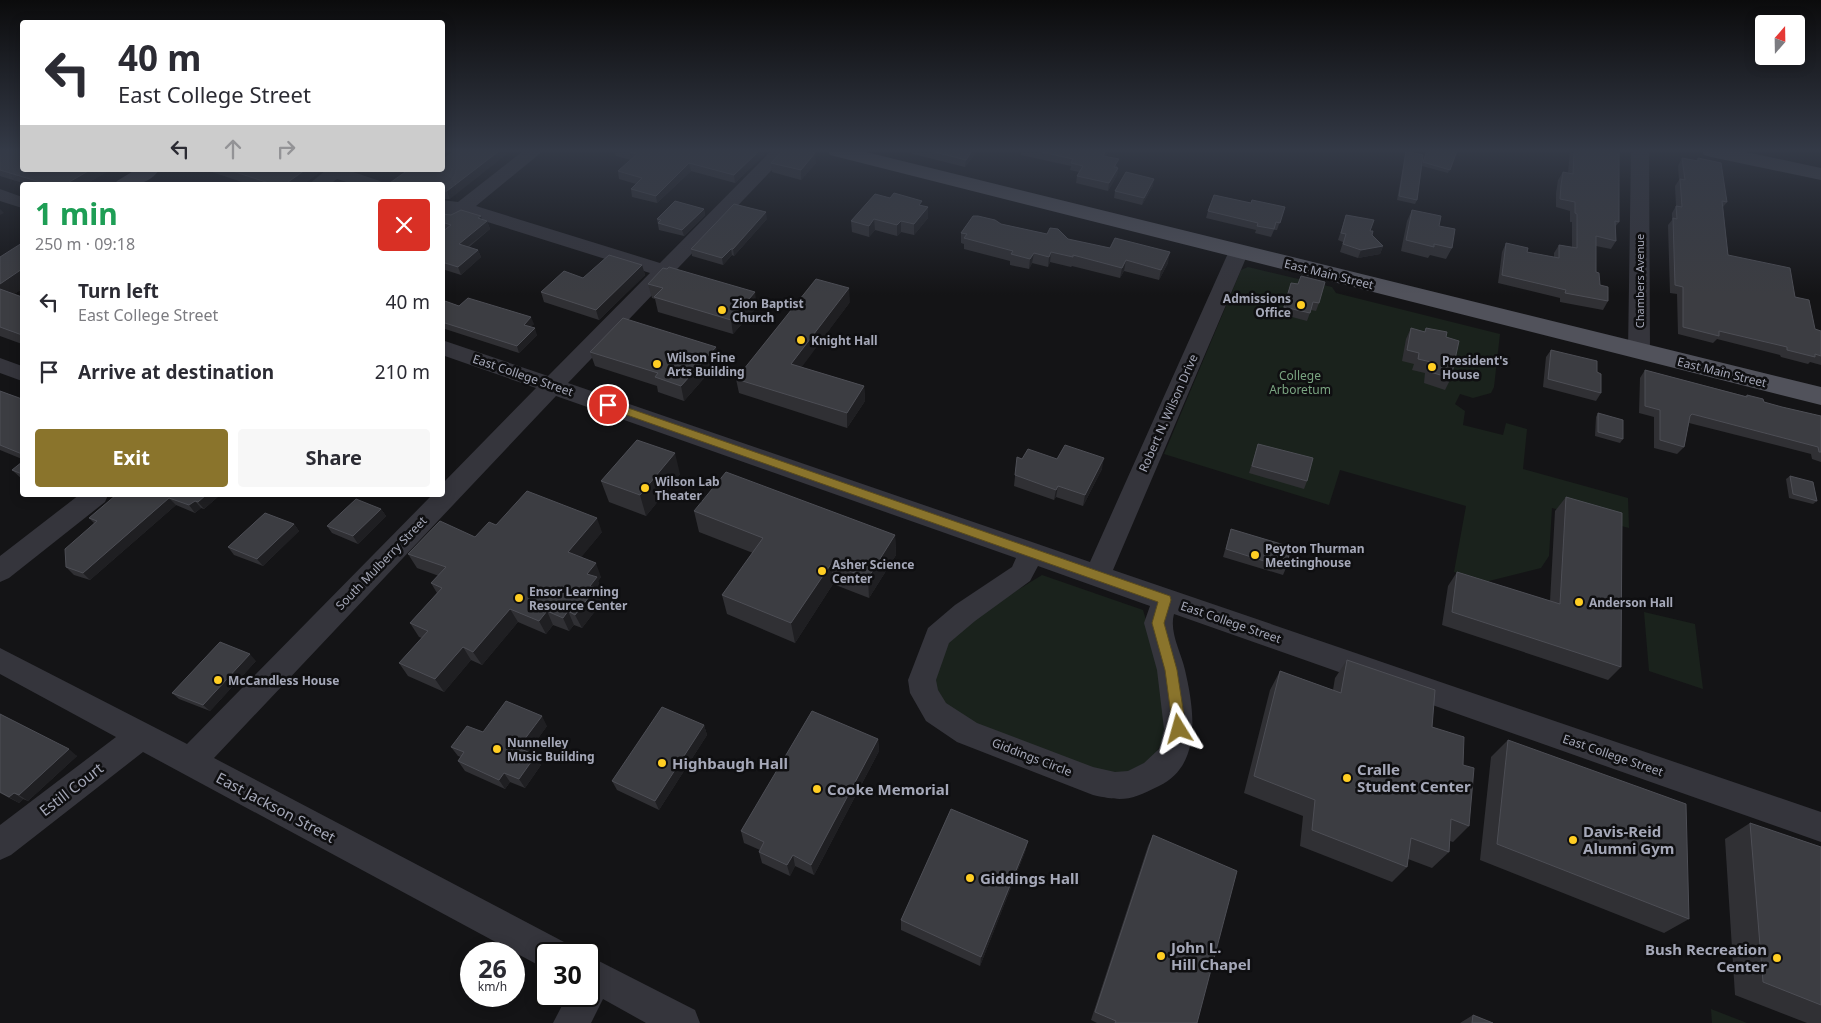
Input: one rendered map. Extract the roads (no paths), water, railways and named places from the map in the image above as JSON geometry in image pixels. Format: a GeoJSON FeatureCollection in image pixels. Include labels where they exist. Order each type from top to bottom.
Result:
{"type":"FeatureCollection","features":[{"type":"Feature","properties":{"kind":"main road","name":"East Main Street"},"geometry":{"type":"LineString","coordinates":[[1028,199],[1821,396]]}},
{"type":"Feature","properties":{"kind":"street"},"geometry":{"type":"LineString","coordinates":[[445,222],[475,199]]}},
{"type":"Feature","properties":{"kind":"street","name":"South Mulberry Street"},"geometry":{"type":"LineString","coordinates":[[191,761],[553,385],[735,199]]}},
{"type":"Feature","properties":{"kind":"street","name":"Chambers Avenue"},"geometry":{"type":"LineString","coordinates":[[1639,351],[1640,199]]}},
{"type":"Feature","properties":{"kind":"street"},"geometry":{"type":"LineString","coordinates":[[445,206],[463,208],[665,271]]}},
{"type":"Feature","properties":{"kind":"street","name":"Robert N. Wilson Drive"},"geometry":{"type":"LineString","coordinates":[[1097,576],[1239,251]]}},
{"type":"Feature","properties":{"kind":"street","name":"East College Street"},"geometry":{"type":"LineString","coordinates":[[445,348],[1821,827]]}},
{"type":"Feature","properties":{"kind":"street"},"geometry":{"type":"LineString","coordinates":[[0,365],[20,373]]}},
{"type":"Feature","properties":{"kind":"street"},"geometry":{"type":"LineString","coordinates":[[0,571],[93,497]]}},
{"type":"Feature","properties":{"kind":"street","name":"Giddings Circle"},"geometry":{"type":"LineString","coordinates":[[1032,553],[1022,574],[965,612],[938,636],[922,680],[924,693],[936,712],[967,732],[1093,782],[1115,786],[1130,785],[1155,773],[1172,757],[1179,729],[1171,670],[1158,623],[1165,600]]}},
{"type":"Feature","properties":{"kind":"street","name":"East Jackson Street"},"geometry":{"type":"LineString","coordinates":[[0,660],[535,945]]}},
{"type":"Feature","properties":{"kind":"street","name":"Estill Court"},"geometry":{"type":"LineString","coordinates":[[0,844],[142,735]]}},
{"type":"Feature","properties":{"kind":"street"},"geometry":{"type":"LineString","coordinates":[[600,989],[682,1023]]}},
{"type":"Feature","properties":{"kind":"street"},"geometry":{"type":"LineString","coordinates":[[571,1023],[579,1007]]}},
{"type":"Feature","properties":{"kind":"place","name":"Admissions Office"},"geometry":{"type":"Point","coordinates":[1301,305]}},
{"type":"Feature","properties":{"kind":"place","name":"Zion Baptist Church"},"geometry":{"type":"Point","coordinates":[722,310]}},
{"type":"Feature","properties":{"kind":"place","name":"Knight Hall"},"geometry":{"type":"Point","coordinates":[801,340]}},
{"type":"Feature","properties":{"kind":"place","name":"Wilson Fine Arts Building"},"geometry":{"type":"Point","coordinates":[657,364]}},
{"type":"Feature","properties":{"kind":"place","name":"President's House"},"geometry":{"type":"Point","coordinates":[1432,367]}},
{"type":"Feature","properties":{"kind":"place","name":"Wilson Lab Theater"},"geometry":{"type":"Point","coordinates":[645,488]}},
{"type":"Feature","properties":{"kind":"place","name":"Peyton Thurman Meetinghouse"},"geometry":{"type":"Point","coordinates":[1255,555]}},
{"type":"Feature","properties":{"kind":"place","name":"Asher Science Center"},"geometry":{"type":"Point","coordinates":[822,571]}},
{"type":"Feature","properties":{"kind":"place","name":"Ensor Learning Resource Center"},"geometry":{"type":"Point","coordinates":[519,598]}},
{"type":"Feature","properties":{"kind":"place","name":"Anderson Hall"},"geometry":{"type":"Point","coordinates":[1579,602]}},
{"type":"Feature","properties":{"kind":"place","name":"McCandless House"},"geometry":{"type":"Point","coordinates":[218,680]}},
{"type":"Feature","properties":{"kind":"place","name":"Nunnelley Music Building"},"geometry":{"type":"Point","coordinates":[497,749]}},
{"type":"Feature","properties":{"kind":"place","name":"Highbaugh Hall"},"geometry":{"type":"Point","coordinates":[662,763]}},
{"type":"Feature","properties":{"kind":"place","name":"Cralle Student Center"},"geometry":{"type":"Point","coordinates":[1347,778]}},
{"type":"Feature","properties":{"kind":"place","name":"Cooke Memorial"},"geometry":{"type":"Point","coordinates":[817,789]}},
{"type":"Feature","properties":{"kind":"place","name":"Davis-Reid Alumni Gym"},"geometry":{"type":"Point","coordinates":[1573,840]}},
{"type":"Feature","properties":{"kind":"place","name":"Giddings Hall"},"geometry":{"type":"Point","coordinates":[970,878]}},
{"type":"Feature","properties":{"kind":"place","name":"John L. Hill Chapel"},"geometry":{"type":"Point","coordinates":[1161,956]}},
{"type":"Feature","properties":{"kind":"place","name":"Bush Recreation Center"},"geometry":{"type":"Point","coordinates":[1777,958]}},
{"type":"Feature","properties":{"kind":"park label","name":"College Arboretum"},"geometry":{"type":"Point","coordinates":[1300,382]}}]}
